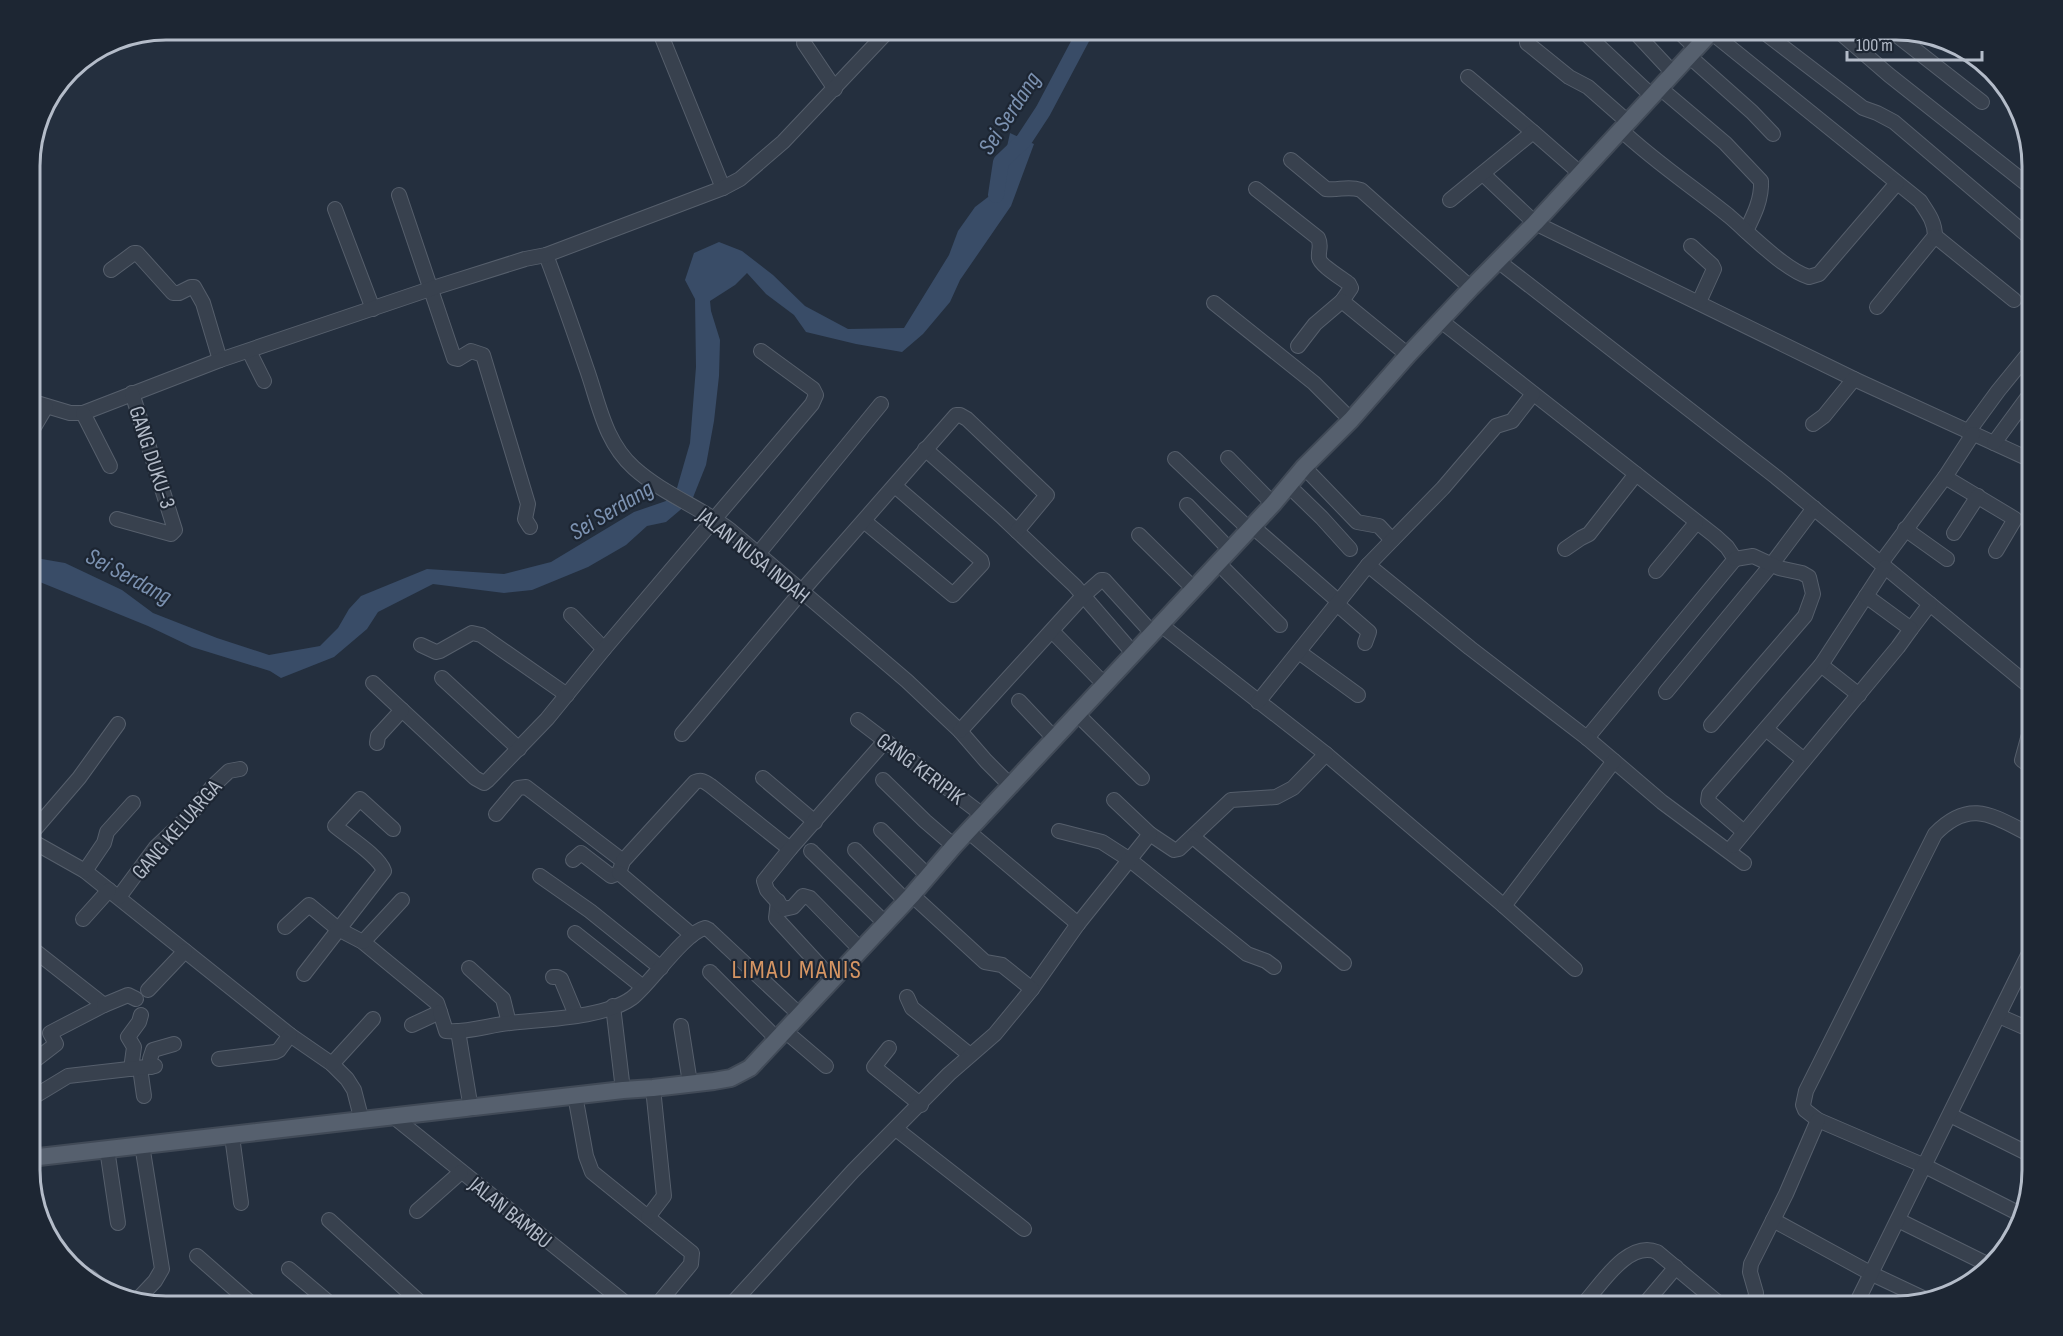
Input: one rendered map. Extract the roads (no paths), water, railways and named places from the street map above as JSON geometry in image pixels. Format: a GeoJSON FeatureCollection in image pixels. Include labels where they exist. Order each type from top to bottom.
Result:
{"type":"FeatureCollection","features":[{"type":"Feature","properties":{"kind":"main road"},"geometry":{"type":"LineString","coordinates":[[41,1157],[653,1088],[731,1078],[742,1074],[909,898],[954,846],[1273,504],[1304,467],[1351,420],[1408,355],[1581,174],[1703,40]]}},
{"type":"Feature","properties":{"kind":"street"},"geometry":{"type":"LineString","coordinates":[[663,40],[723,188]]}},
{"type":"Feature","properties":{"kind":"street"},"geometry":{"type":"LineString","coordinates":[[41,405],[70,413],[83,413],[220,360],[430,289],[525,259],[546,255],[723,188],[740,179],[783,142],[880,40]]}},
{"type":"Feature","properties":{"kind":"street"},"geometry":{"type":"LineString","coordinates":[[1594,40],[1656,92],[1725,143],[1761,181],[1761,194],[1746,231]]}},
{"type":"Feature","properties":{"kind":"street"},"geometry":{"type":"LineString","coordinates":[[1642,40],[1673,73]]}},
{"type":"Feature","properties":{"kind":"street"},"geometry":{"type":"LineString","coordinates":[[1684,40],[1692,52],[1773,134]]}},
{"type":"Feature","properties":{"kind":"street"},"geometry":{"type":"LineString","coordinates":[[1723,40],[1920,201],[1935,224],[1935,236],[1877,307]]}},
{"type":"Feature","properties":{"kind":"street"},"geometry":{"type":"LineString","coordinates":[[1774,40],[1863,108],[1894,122],[2022,231]]}},
{"type":"Feature","properties":{"kind":"street"},"geometry":{"type":"LineString","coordinates":[[1849,40],[2022,180]]}},
{"type":"Feature","properties":{"kind":"street"},"geometry":{"type":"LineString","coordinates":[[1904,41],[1982,102]]}},
{"type":"Feature","properties":{"kind":"street"},"geometry":{"type":"LineString","coordinates":[[804,43],[835,89]]}},
{"type":"Feature","properties":{"kind":"street"},"geometry":{"type":"LineString","coordinates":[[1527,43],[1569,76],[1588,87],[1625,126],[1649,156],[1801,274],[1809,277],[1817,276],[1897,183]]}},
{"type":"Feature","properties":{"kind":"street"},"geometry":{"type":"LineString","coordinates":[[1468,77],[1581,174]]}},
{"type":"Feature","properties":{"kind":"street"},"geometry":{"type":"LineString","coordinates":[[1450,200],[1533,132]]}},
{"type":"Feature","properties":{"kind":"street"},"geometry":{"type":"LineString","coordinates":[[1291,160],[1326,189],[1352,187],[1361,190],[1471,288]]}},
{"type":"Feature","properties":{"kind":"street"},"geometry":{"type":"LineString","coordinates":[[1482,174],[1535,223],[1854,379],[2022,456]]}},
{"type":"Feature","properties":{"kind":"street"},"geometry":{"type":"LineString","coordinates":[[1256,189],[1318,238],[1320,262],[1351,288],[1342,301],[1315,324],[1298,346]]}},
{"type":"Feature","properties":{"kind":"street"},"geometry":{"type":"LineString","coordinates":[[399,195],[454,358],[458,359],[471,351],[483,355],[528,504],[525,519],[530,527]]}},
{"type":"Feature","properties":{"kind":"street"},"geometry":{"type":"LineString","coordinates":[[335,208],[374,309]]}},
{"type":"Feature","properties":{"kind":"street"},"geometry":{"type":"LineString","coordinates":[[1935,236],[2014,300]]}},
{"type":"Feature","properties":{"kind":"street"},"geometry":{"type":"LineString","coordinates":[[1690,246],[1714,269],[1699,302]]}},
{"type":"Feature","properties":{"kind":"street"},"geometry":{"type":"LineString","coordinates":[[111,270],[134,253],[173,293],[194,287],[202,303],[220,360]]}},
{"type":"Feature","properties":{"kind":"street","name":"JALAN NUSA INDAH"},"geometry":{"type":"LineString","coordinates":[[546,255],[606,430],[618,451],[653,484],[710,516],[758,554],[907,681],[960,731],[1011,786]]}},
{"type":"Feature","properties":{"kind":"street"},"geometry":{"type":"LineString","coordinates":[[1498,261],[1814,508],[2022,680]]}},
{"type":"Feature","properties":{"kind":"street"},"geometry":{"type":"LineString","coordinates":[[1342,301],[1408,355]]}},
{"type":"Feature","properties":{"kind":"street"},"geometry":{"type":"LineString","coordinates":[[1214,303],[1314,383],[1351,420]]}},
{"type":"Feature","properties":{"kind":"street"},"geometry":{"type":"LineString","coordinates":[[1441,321],[1727,547],[1735,559]]}},
{"type":"Feature","properties":{"kind":"street"},"geometry":{"type":"LineString","coordinates":[[249,351],[264,381]]}},
{"type":"Feature","properties":{"kind":"street"},"geometry":{"type":"LineString","coordinates":[[373,683],[475,778],[484,783],[519,749],[567,695],[710,516],[741,490],[812,404],[816,395],[813,389],[762,351]]}},
{"type":"Feature","properties":{"kind":"street"},"geometry":{"type":"LineString","coordinates":[[1744,832],[1708,801],[1709,794],[1821,665],[1866,596],[1905,529],[1945,477],[1970,433],[1998,391],[2022,362]]}},
{"type":"Feature","properties":{"kind":"street"},"geometry":{"type":"LineString","coordinates":[[1813,424],[1824,416],[1854,379]]}},
{"type":"Feature","properties":{"kind":"street","name":"GANG DUKU-3"},"geometry":{"type":"LineString","coordinates":[[117,519],[171,534],[175,530],[132,393]]}},
{"type":"Feature","properties":{"kind":"street"},"geometry":{"type":"LineString","coordinates":[[1258,702],[1368,565],[1443,488],[1496,426],[1512,421],[1533,394]]}},
{"type":"Feature","properties":{"kind":"street"},"geometry":{"type":"LineString","coordinates":[[758,554],[881,404]]}},
{"type":"Feature","properties":{"kind":"street"},"geometry":{"type":"LineString","coordinates":[[1994,443],[2022,405]]}},
{"type":"Feature","properties":{"kind":"street"},"geometry":{"type":"LineString","coordinates":[[41,415],[46,407]]}},
{"type":"Feature","properties":{"kind":"street"},"geometry":{"type":"LineString","coordinates":[[83,413],[110,466]]}},
{"type":"Feature","properties":{"kind":"street"},"geometry":{"type":"LineString","coordinates":[[682,734],[801,592],[956,415],[967,419],[1047,495],[1017,531]]}},
{"type":"Feature","properties":{"kind":"street"},"geometry":{"type":"LineString","coordinates":[[925,449],[1017,531],[1083,596],[1133,653]]}},
{"type":"Feature","properties":{"kind":"street"},"geometry":{"type":"LineString","coordinates":[[1228,458],[1273,504]]}},
{"type":"Feature","properties":{"kind":"street"},"geometry":{"type":"LineString","coordinates":[[1175,459],[1369,632],[1365,643]]}},
{"type":"Feature","properties":{"kind":"street"},"geometry":{"type":"LineString","coordinates":[[1304,467],[1357,522],[1379,526],[1392,540]]}},
{"type":"Feature","properties":{"kind":"street"},"geometry":{"type":"LineString","coordinates":[[1565,549],[1589,534],[1636,474]]}},
{"type":"Feature","properties":{"kind":"street"},"geometry":{"type":"LineString","coordinates":[[1945,477],[2014,519],[1996,551]]}},
{"type":"Feature","properties":{"kind":"street"},"geometry":{"type":"LineString","coordinates":[[864,522],[953,595],[982,564],[981,560],[895,486]]}},
{"type":"Feature","properties":{"kind":"street"},"geometry":{"type":"LineString","coordinates":[[1289,486],[1350,549]]}},
{"type":"Feature","properties":{"kind":"street"},"geometry":{"type":"LineString","coordinates":[[1954,533],[1978,496]]}},
{"type":"Feature","properties":{"kind":"street"},"geometry":{"type":"LineString","coordinates":[[1187,505],[1230,550]]}},
{"type":"Feature","properties":{"kind":"street"},"geometry":{"type":"LineString","coordinates":[[1666,692],[1772,564],[1814,508]]}},
{"type":"Feature","properties":{"kind":"street"},"geometry":{"type":"LineString","coordinates":[[1656,571],[1696,524]]}},
{"type":"Feature","properties":{"kind":"street"},"geometry":{"type":"LineString","coordinates":[[1905,529],[1947,559]]}},
{"type":"Feature","properties":{"kind":"street"},"geometry":{"type":"LineString","coordinates":[[1139,535],[1194,589]]}},
{"type":"Feature","properties":{"kind":"street"},"geometry":{"type":"LineString","coordinates":[[1587,738],[1735,559],[1753,556],[1787,570],[1802,573],[1809,578],[1813,590],[1809,609],[1711,725]]}},
{"type":"Feature","properties":{"kind":"street"},"geometry":{"type":"LineString","coordinates":[[1218,563],[1280,625]]}},
{"type":"Feature","properties":{"kind":"street"},"geometry":{"type":"LineString","coordinates":[[1368,565],[1470,648],[1587,738],[1662,802],[1744,863]]}},
{"type":"Feature","properties":{"kind":"street"},"geometry":{"type":"LineString","coordinates":[[960,731],[1083,596],[1103,579],[1157,630],[1326,754],[1575,969]]}},
{"type":"Feature","properties":{"kind":"street"},"geometry":{"type":"LineString","coordinates":[[1866,596],[1911,629]]}},
{"type":"Feature","properties":{"kind":"street"},"geometry":{"type":"LineString","coordinates":[[1733,846],[1859,695],[1930,604]]}},
{"type":"Feature","properties":{"kind":"street"},"geometry":{"type":"LineString","coordinates":[[571,615],[604,649]]}},
{"type":"Feature","properties":{"kind":"street"},"geometry":{"type":"LineString","coordinates":[[1052,631],[1104,684]]}},
{"type":"Feature","properties":{"kind":"street"},"geometry":{"type":"LineString","coordinates":[[421,645],[440,651],[472,633],[481,635],[567,695]]}},
{"type":"Feature","properties":{"kind":"street"},"geometry":{"type":"LineString","coordinates":[[1299,652],[1358,695]]}},
{"type":"Feature","properties":{"kind":"street"},"geometry":{"type":"LineString","coordinates":[[1821,665],[1859,695]]}},
{"type":"Feature","properties":{"kind":"street"},"geometry":{"type":"LineString","coordinates":[[442,678],[519,749]]}},
{"type":"Feature","properties":{"kind":"street"},"geometry":{"type":"LineString","coordinates":[[1019,701],[1054,738]]}},
{"type":"Feature","properties":{"kind":"street"},"geometry":{"type":"LineString","coordinates":[[377,743],[378,736],[402,710]]}},
{"type":"Feature","properties":{"kind":"street"},"geometry":{"type":"LineString","coordinates":[[1077,714],[1142,778]]}},
{"type":"Feature","properties":{"kind":"street","name":"GANG KERIPIK"},"geometry":{"type":"LineString","coordinates":[[858,720],[984,816]]}},
{"type":"Feature","properties":{"kind":"street"},"geometry":{"type":"LineString","coordinates":[[41,822],[79,778],[118,724]]}},
{"type":"Feature","properties":{"kind":"street"},"geometry":{"type":"LineString","coordinates":[[1766,729],[1804,760]]}},
{"type":"Feature","properties":{"kind":"street"},"geometry":{"type":"LineString","coordinates":[[860,949],[810,898],[803,896],[793,907],[784,909],[767,890],[764,881],[885,741]]}},
{"type":"Feature","properties":{"kind":"street"},"geometry":{"type":"LineString","coordinates":[[1114,800],[1150,834],[1174,850],[1179,849],[1231,800],[1263,800],[1276,797],[1293,788],[1326,754]]}},
{"type":"Feature","properties":{"kind":"street"},"geometry":{"type":"LineString","coordinates":[[1504,906],[1614,761]]}},
{"type":"Feature","properties":{"kind":"street","name":"GANG KELUARGA"},"geometry":{"type":"LineString","coordinates":[[83,919],[114,893],[156,847],[190,815],[212,787],[229,771],[240,769]]}},
{"type":"Feature","properties":{"kind":"street"},"geometry":{"type":"LineString","coordinates":[[763,778],[814,822]]}},
{"type":"Feature","properties":{"kind":"street"},"geometry":{"type":"LineString","coordinates":[[573,860],[580,854],[611,876],[699,780],[711,786],[790,849]]}},
{"type":"Feature","properties":{"kind":"street"},"geometry":{"type":"LineString","coordinates":[[884,780],[954,846]]}},
{"type":"Feature","properties":{"kind":"street"},"geometry":{"type":"LineString","coordinates":[[496,813],[518,788],[526,787],[621,867],[692,935]]}},
{"type":"Feature","properties":{"kind":"street"},"geometry":{"type":"LineString","coordinates":[[304,974],[384,871],[384,867],[335,826],[360,799],[393,829]]}},
{"type":"Feature","properties":{"kind":"street"},"geometry":{"type":"LineString","coordinates":[[85,871],[104,843],[107,832],[133,803]]}},
{"type":"Feature","properties":{"kind":"street"},"geometry":{"type":"LineString","coordinates":[[2015,1212],[1925,1166],[1818,1120],[1805,1110],[1803,1105],[1806,1091],[1935,834],[1957,816],[1974,811],[1989,814],[2022,830]]}},
{"type":"Feature","properties":{"kind":"street"},"geometry":{"type":"LineString","coordinates":[[881,830],[928,876]]}},
{"type":"Feature","properties":{"kind":"street"},"geometry":{"type":"LineString","coordinates":[[1059,831],[1102,842],[1130,860],[1246,954],[1266,961],[1274,967]]}},
{"type":"Feature","properties":{"kind":"street"},"geometry":{"type":"LineString","coordinates":[[969,832],[1078,924]]}},
{"type":"Feature","properties":{"kind":"street"},"geometry":{"type":"LineString","coordinates":[[739,1296],[853,1171],[970,1055],[995,1034],[1150,834]]}},
{"type":"Feature","properties":{"kind":"street"},"geometry":{"type":"LineString","coordinates":[[1193,837],[1344,963]]}},
{"type":"Feature","properties":{"kind":"street"},"geometry":{"type":"LineString","coordinates":[[41,846],[85,871],[291,1035],[332,1064],[354,1090],[362,1121]]}},
{"type":"Feature","properties":{"kind":"street"},"geometry":{"type":"LineString","coordinates":[[855,850],[985,962],[1002,965],[1032,989]]}},
{"type":"Feature","properties":{"kind":"street"},"geometry":{"type":"LineString","coordinates":[[811,852],[885,923]]}},
{"type":"Feature","properties":{"kind":"street"},"geometry":{"type":"LineString","coordinates":[[540,876],[590,910],[661,968]]}},
{"type":"Feature","properties":{"kind":"street"},"geometry":{"type":"LineString","coordinates":[[363,942],[402,900]]}},
{"type":"Feature","properties":{"kind":"street"},"geometry":{"type":"LineString","coordinates":[[777,902],[776,918],[832,979]]}},
{"type":"Feature","properties":{"kind":"street"},"geometry":{"type":"LineString","coordinates":[[285,927],[309,905],[338,929],[363,942],[435,1000],[446,1031],[494,1027],[576,1015],[613,1006],[631,998],[692,935],[702,928],[710,930],[800,1015]]}},
{"type":"Feature","properties":{"kind":"street"},"geometry":{"type":"LineString","coordinates":[[575,933],[643,987]]}},
{"type":"Feature","properties":{"kind":"street"},"geometry":{"type":"LineString","coordinates":[[148,990],[185,951]]}},
{"type":"Feature","properties":{"kind":"street"},"geometry":{"type":"LineString","coordinates":[[41,956],[104,1005]]}},
{"type":"Feature","properties":{"kind":"street"},"geometry":{"type":"LineString","coordinates":[[469,968],[503,999],[509,1023]]}},
{"type":"Feature","properties":{"kind":"street"},"geometry":{"type":"LineString","coordinates":[[710,972],[781,1035],[826,1066]]}},
{"type":"Feature","properties":{"kind":"street"},"geometry":{"type":"LineString","coordinates":[[553,977],[557,976],[563,982],[576,1015]]}},
{"type":"Feature","properties":{"kind":"street"},"geometry":{"type":"LineString","coordinates":[[1860,1296],[1999,1016],[2022,977]]}},
{"type":"Feature","properties":{"kind":"street"},"geometry":{"type":"LineString","coordinates":[[41,1056],[56,1044],[50,1033],[128,995],[136,999]]}},
{"type":"Feature","properties":{"kind":"street"},"geometry":{"type":"LineString","coordinates":[[907,997],[912,1008],[970,1055]]}},
{"type":"Feature","properties":{"kind":"street"},"geometry":{"type":"LineString","coordinates":[[613,1006],[623,1090]]}},
{"type":"Feature","properties":{"kind":"street"},"geometry":{"type":"LineString","coordinates":[[412,1025],[440,1012]]}},
{"type":"Feature","properties":{"kind":"street"},"geometry":{"type":"LineString","coordinates":[[141,1015],[139,1022],[128,1037],[144,1067],[144,1096]]}},
{"type":"Feature","properties":{"kind":"street"},"geometry":{"type":"LineString","coordinates":[[1999,1016],[2022,1026]]}},
{"type":"Feature","properties":{"kind":"street"},"geometry":{"type":"LineString","coordinates":[[332,1064],[373,1019]]}},
{"type":"Feature","properties":{"kind":"street"},"geometry":{"type":"LineString","coordinates":[[681,1026],[690,1083]]}},
{"type":"Feature","properties":{"kind":"street"},"geometry":{"type":"LineString","coordinates":[[458,1031],[471,1108]]}},
{"type":"Feature","properties":{"kind":"street"},"geometry":{"type":"LineString","coordinates":[[219,1059],[275,1052],[291,1035]]}},
{"type":"Feature","properties":{"kind":"street"},"geometry":{"type":"LineString","coordinates":[[41,1092],[68,1076],[144,1067],[153,1050],[174,1044]]}},
{"type":"Feature","properties":{"kind":"street"},"geometry":{"type":"LineString","coordinates":[[889,1048],[874,1067],[921,1105]]}},
{"type":"Feature","properties":{"kind":"street"},"geometry":{"type":"LineString","coordinates":[[648,1216],[664,1196],[653,1088]]}},
{"type":"Feature","properties":{"kind":"street"},"geometry":{"type":"LineString","coordinates":[[575,1095],[586,1156],[592,1172],[690,1250],[693,1257],[691,1264],[664,1296]]}},
{"type":"Feature","properties":{"kind":"street"},"geometry":{"type":"LineString","coordinates":[[1950,1115],[2022,1151]]}},
{"type":"Feature","properties":{"kind":"street","name":"JALAN BAMBU"},"geometry":{"type":"LineString","coordinates":[[393,1117],[616,1296]]}},
{"type":"Feature","properties":{"kind":"street"},"geometry":{"type":"LineString","coordinates":[[1756,1296],[1750,1272],[1751,1264],[1818,1120]]}},
{"type":"Feature","properties":{"kind":"street"},"geometry":{"type":"LineString","coordinates":[[896,1129],[1024,1229]]}},
{"type":"Feature","properties":{"kind":"street"},"geometry":{"type":"LineString","coordinates":[[232,1136],[242,1203]]}},
{"type":"Feature","properties":{"kind":"street"},"geometry":{"type":"LineString","coordinates":[[142,1145],[162,1269],[156,1281],[144,1293]]}},
{"type":"Feature","properties":{"kind":"street"},"geometry":{"type":"LineString","coordinates":[[107,1149],[118,1223]]}},
{"type":"Feature","properties":{"kind":"street"},"geometry":{"type":"LineString","coordinates":[[417,1211],[461,1172]]}},
{"type":"Feature","properties":{"kind":"street"},"geometry":{"type":"LineString","coordinates":[[329,1220],[413,1296]]}},
{"type":"Feature","properties":{"kind":"street"},"geometry":{"type":"LineString","coordinates":[[1773,1220],[1872,1274],[1914,1294]]}},
{"type":"Feature","properties":{"kind":"street"},"geometry":{"type":"LineString","coordinates":[[1898,1220],[1982,1262]]}},
{"type":"Feature","properties":{"kind":"street"},"geometry":{"type":"LineString","coordinates":[[1591,1296],[1627,1256],[1653,1250],[1676,1267],[1707,1296]]}},
{"type":"Feature","properties":{"kind":"street"},"geometry":{"type":"LineString","coordinates":[[196,1256],[242,1296]]}},
{"type":"Feature","properties":{"kind":"street"},"geometry":{"type":"LineString","coordinates":[[1651,1296],[1676,1267]]}},
{"type":"Feature","properties":{"kind":"street"},"geometry":{"type":"LineString","coordinates":[[289,1269],[321,1296]]}},
{"type":"Feature","properties":{"kind":"water"},"geometry":{"type":"Polygon","coordinates":[[[1010,133],[1034,144],[1011,206],[960,280],[950,302],[923,334],[902,352],[806,332],[794,315],[766,294],[747,273],[735,285],[710,301],[720,340],[719,376],[706,465],[692,500],[666,522],[647,526],[626,545],[588,567],[532,590],[504,593],[433,584],[378,612],[367,629],[334,657],[281,678],[270,671],[192,647],[148,626],[41,582],[41,559],[65,563],[122,590],[153,613],[269,655],[320,646],[338,628],[349,609],[361,596],[427,569],[504,574],[551,562],[634,512],[666,501],[677,488],[690,443],[696,367],[695,299],[685,280],[694,253],[719,242],[742,251],[773,275],[805,306],[848,329],[904,328],[949,255],[958,231],[975,207],[992,194],[1003,165],[1010,133]]]}},
{"type":"Feature","properties":{"kind":"waterway","name":"Sei Serdang"},"geometry":{"type":"LineString","coordinates":[[996,195],[1001,162],[1024,140],[1043,111],[1081,40]]}},
{"type":"Feature","properties":{"kind":"district","name":"LIMAU MANIS"},"geometry":{"type":"Point","coordinates":[797,969]}}]}
